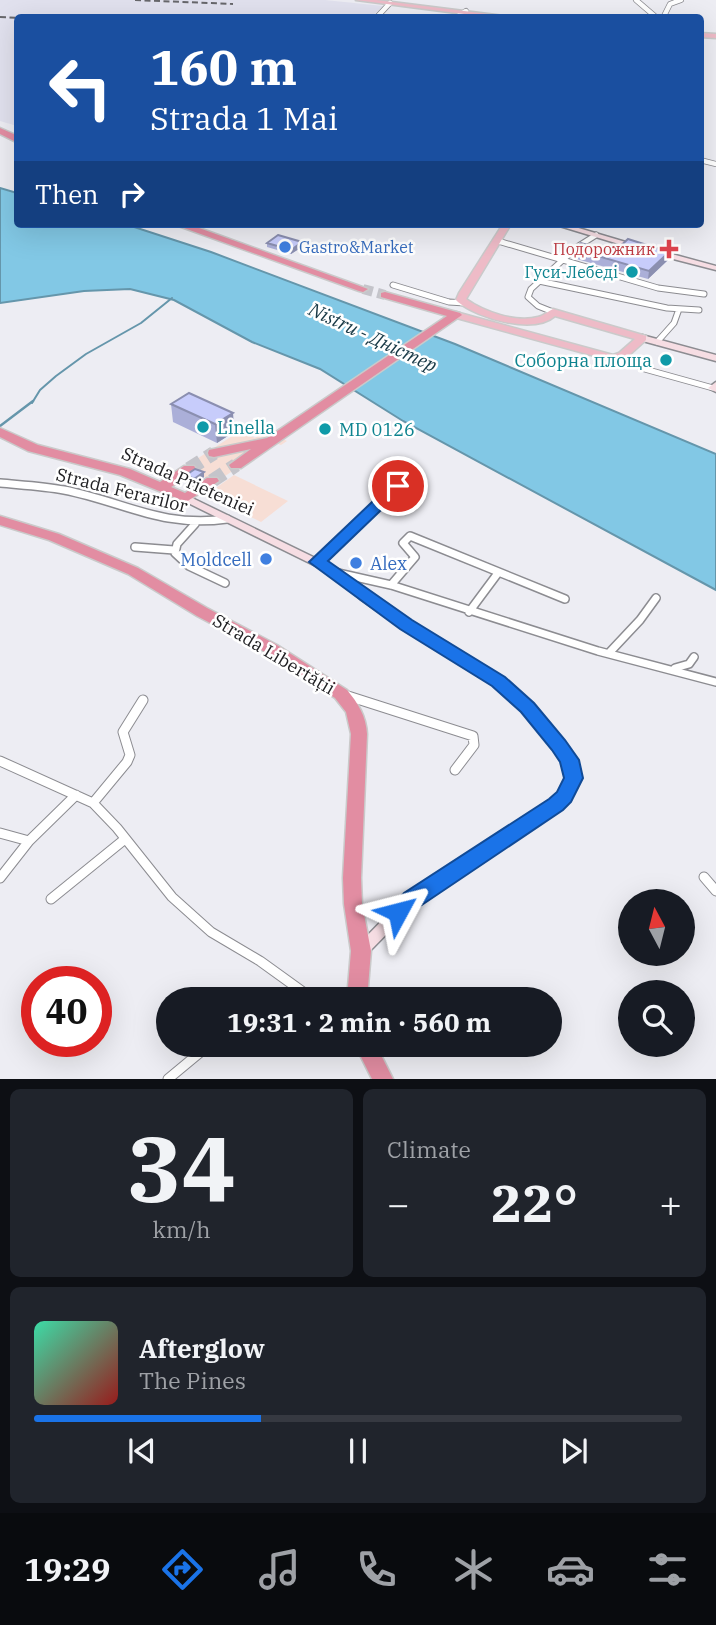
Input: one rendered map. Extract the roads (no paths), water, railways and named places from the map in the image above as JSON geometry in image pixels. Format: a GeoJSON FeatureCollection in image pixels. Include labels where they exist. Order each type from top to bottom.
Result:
{"type":"FeatureCollection","features":[{"type":"Feature","properties":{"kind":"highway"},"geometry":{"type":"LineString","coordinates":[[189,228],[363,289]]}},
{"type":"Feature","properties":{"kind":"highway"},"geometry":{"type":"LineString","coordinates":[[385,295],[456,316]]}},
{"type":"Feature","properties":{"kind":"highway"},"geometry":{"type":"LineString","coordinates":[[236,465],[456,316]]}},
{"type":"Feature","properties":{"kind":"highway","name":"Strada Prieteniei"},"geometry":{"type":"LineString","coordinates":[[0,432],[33,448],[114,468],[163,486],[186,498]]}},
{"type":"Feature","properties":{"kind":"highway"},"geometry":{"type":"LineString","coordinates":[[214,453],[274,440]]}},
{"type":"Feature","properties":{"kind":"highway"},"geometry":{"type":"LineString","coordinates":[[163,486],[190,469]]}},
{"type":"Feature","properties":{"kind":"highway"},"geometry":{"type":"LineString","coordinates":[[186,498],[212,481]]}},
{"type":"Feature","properties":{"kind":"highway","name":"Strada Libertății"},"geometry":{"type":"LineString","coordinates":[[0,520],[54,537],[134,571],[196,609],[272,649],[341,694],[355,713],[359,725],[352,891],[361,951],[358,987]]}},
{"type":"Feature","properties":{"kind":"highway"},"geometry":{"type":"LineString","coordinates":[[371,1057],[383,1079]]}},
{"type":"Feature","properties":{"kind":"main road"},"geometry":{"type":"LineString","coordinates":[[359,0],[483,14]]}},
{"type":"Feature","properties":{"kind":"main road"},"geometry":{"type":"LineString","coordinates":[[500,242],[505,228]]}},
{"type":"Feature","properties":{"kind":"main road"},"geometry":{"type":"LineString","coordinates":[[509,228],[465,303],[479,311],[523,320],[545,319],[553,312],[642,338]]}},
{"type":"Feature","properties":{"kind":"main road"},"geometry":{"type":"LineString","coordinates":[[456,316],[606,357],[618,357],[642,338]]}},
{"type":"Feature","properties":{"kind":"street"},"geometry":{"type":"LineString","coordinates":[[636,0],[653,14]]}},
{"type":"Feature","properties":{"kind":"street"},"geometry":{"type":"LineString","coordinates":[[665,14],[670,4],[681,0]]}},
{"type":"Feature","properties":{"kind":"street"},"geometry":{"type":"LineString","coordinates":[[380,14],[390,3]]}},
{"type":"Feature","properties":{"kind":"street"},"geometry":{"type":"LineString","coordinates":[[462,14],[466,12]]}},
{"type":"Feature","properties":{"kind":"street"},"geometry":{"type":"LineString","coordinates":[[571,228],[716,268]]}},
{"type":"Feature","properties":{"kind":"street"},"geometry":{"type":"LineString","coordinates":[[553,312],[538,306],[528,297],[539,281],[596,235]]}},
{"type":"Feature","properties":{"kind":"street"},"geometry":{"type":"LineString","coordinates":[[500,242],[658,289],[705,294]]}},
{"type":"Feature","properties":{"kind":"street"},"geometry":{"type":"LineString","coordinates":[[539,281],[679,309],[699,310]]}},
{"type":"Feature","properties":{"kind":"street"},"geometry":{"type":"LineString","coordinates":[[393,285],[449,302],[465,303]]}},
{"type":"Feature","properties":{"kind":"street"},"geometry":{"type":"LineString","coordinates":[[657,342],[669,330],[679,314],[679,309]]}},
{"type":"Feature","properties":{"kind":"street"},"geometry":{"type":"LineString","coordinates":[[642,338],[716,358]]}},
{"type":"Feature","properties":{"kind":"street"},"geometry":{"type":"LineString","coordinates":[[641,368],[715,387]]}},
{"type":"Feature","properties":{"kind":"street","name":"Strada Ferarilor"},"geometry":{"type":"LineString","coordinates":[[0,483],[64,491],[146,516],[195,524],[227,519]]}},
{"type":"Feature","properties":{"kind":"street"},"geometry":{"type":"LineString","coordinates":[[317,562],[398,486]]}},
{"type":"Feature","properties":{"kind":"street","name":"Strada Prieteniei"},"geometry":{"type":"LineString","coordinates":[[186,498],[338,573],[391,585],[469,612],[716,682]]}},
{"type":"Feature","properties":{"kind":"street","name":"Strada Ferarilor"},"geometry":{"type":"LineString","coordinates":[[174,550],[195,524]]}},
{"type":"Feature","properties":{"kind":"street"},"geometry":{"type":"LineString","coordinates":[[391,585],[415,557],[403,543],[410,536],[565,599]]}},
{"type":"Feature","properties":{"kind":"street"},"geometry":{"type":"LineString","coordinates":[[135,547],[174,550],[180,560],[189,566],[225,583]]}},
{"type":"Feature","properties":{"kind":"street"},"geometry":{"type":"LineString","coordinates":[[338,573],[386,611],[505,686],[559,745],[569,760],[574,778],[565,797],[556,805],[412,899],[361,951]]}},
{"type":"Feature","properties":{"kind":"street"},"geometry":{"type":"LineString","coordinates":[[469,612],[498,573]]}},
{"type":"Feature","properties":{"kind":"street"},"geometry":{"type":"LineString","coordinates":[[609,653],[640,620],[656,598]]}},
{"type":"Feature","properties":{"kind":"street","name":"Strada Prieteniei"},"geometry":{"type":"LineString","coordinates":[[619,641],[623,650],[641,661]]}},
{"type":"Feature","properties":{"kind":"street"},"geometry":{"type":"LineString","coordinates":[[664,667],[683,667],[694,657]]}},
{"type":"Feature","properties":{"kind":"street"},"geometry":{"type":"LineString","coordinates":[[341,694],[472,736],[474,745],[455,770]]}},
{"type":"Feature","properties":{"kind":"street"},"geometry":{"type":"LineString","coordinates":[[93,803],[130,755],[123,732],[142,700]]}},
{"type":"Feature","properties":{"kind":"street"},"geometry":{"type":"LineString","coordinates":[[0,761],[93,803],[183,910],[202,926],[261,962],[294,987]]}},
{"type":"Feature","properties":{"kind":"street"},"geometry":{"type":"LineString","coordinates":[[0,877],[29,841],[76,795]]}},
{"type":"Feature","properties":{"kind":"street"},"geometry":{"type":"LineString","coordinates":[[0,833],[29,841]]}},
{"type":"Feature","properties":{"kind":"street"},"geometry":{"type":"LineString","coordinates":[[51,899],[125,839]]}},
{"type":"Feature","properties":{"kind":"street"},"geometry":{"type":"LineString","coordinates":[[704,877],[716,891]]}},
{"type":"Feature","properties":{"kind":"street"},"geometry":{"type":"LineString","coordinates":[[168,1079],[195,1057]]}},
{"type":"Feature","properties":{"kind":"water","name":"Nistru - Дністер"},"geometry":{"type":"Polygon","coordinates":[[[0,188],[14,192],[14,228],[137,228],[211,252],[455,344],[716,454],[716,590],[403,421],[320,369],[252,342],[174,300],[130,289],[84,291],[0,303],[0,188]]]}},
{"type":"Feature","properties":{"kind":"waterway"},"geometry":{"type":"LineString","coordinates":[[32,403],[40,390],[56,376],[86,354],[141,323],[172,298]]}},
{"type":"Feature","properties":{"kind":"waterway"},"geometry":{"type":"LineString","coordinates":[[0,426],[33,401]]}},
{"type":"Feature","properties":{"kind":"tunnel"},"geometry":{"type":"LineString","coordinates":[[363,289],[385,295]]}},
{"type":"Feature","properties":{"kind":"tunnel"},"geometry":{"type":"LineString","coordinates":[[189,469],[214,453]]}},
{"type":"Feature","properties":{"kind":"tunnel"},"geometry":{"type":"LineString","coordinates":[[212,481],[236,465]]}},
{"type":"Feature","properties":{"kind":"railway"},"geometry":{"type":"LineString","coordinates":[[135,0],[233,4]]}},
{"type":"Feature","properties":{"kind":"railway"},"geometry":{"type":"LineString","coordinates":[[0,17],[14,18]]}},
{"type":"Feature","properties":{"kind":"place","name":"Gastro&Market"},"geometry":{"type":"Point","coordinates":[285,247]}},
{"type":"Feature","properties":{"kind":"place","name":"Подорожник"},"geometry":{"type":"Point","coordinates":[669,249]}},
{"type":"Feature","properties":{"kind":"place","name":"Гуси-Лебеді"},"geometry":{"type":"Point","coordinates":[632,272]}},
{"type":"Feature","properties":{"kind":"place","name":"Соборна площа"},"geometry":{"type":"Point","coordinates":[666,360]}},
{"type":"Feature","properties":{"kind":"place","name":"Linella"},"geometry":{"type":"Point","coordinates":[203,427]}},
{"type":"Feature","properties":{"kind":"place","name":"MD 0126"},"geometry":{"type":"Point","coordinates":[325,429]}},
{"type":"Feature","properties":{"kind":"place","name":"Moldcell"},"geometry":{"type":"Point","coordinates":[266,559]}},
{"type":"Feature","properties":{"kind":"place","name":"Alex"},"geometry":{"type":"Point","coordinates":[356,563]}}]}
